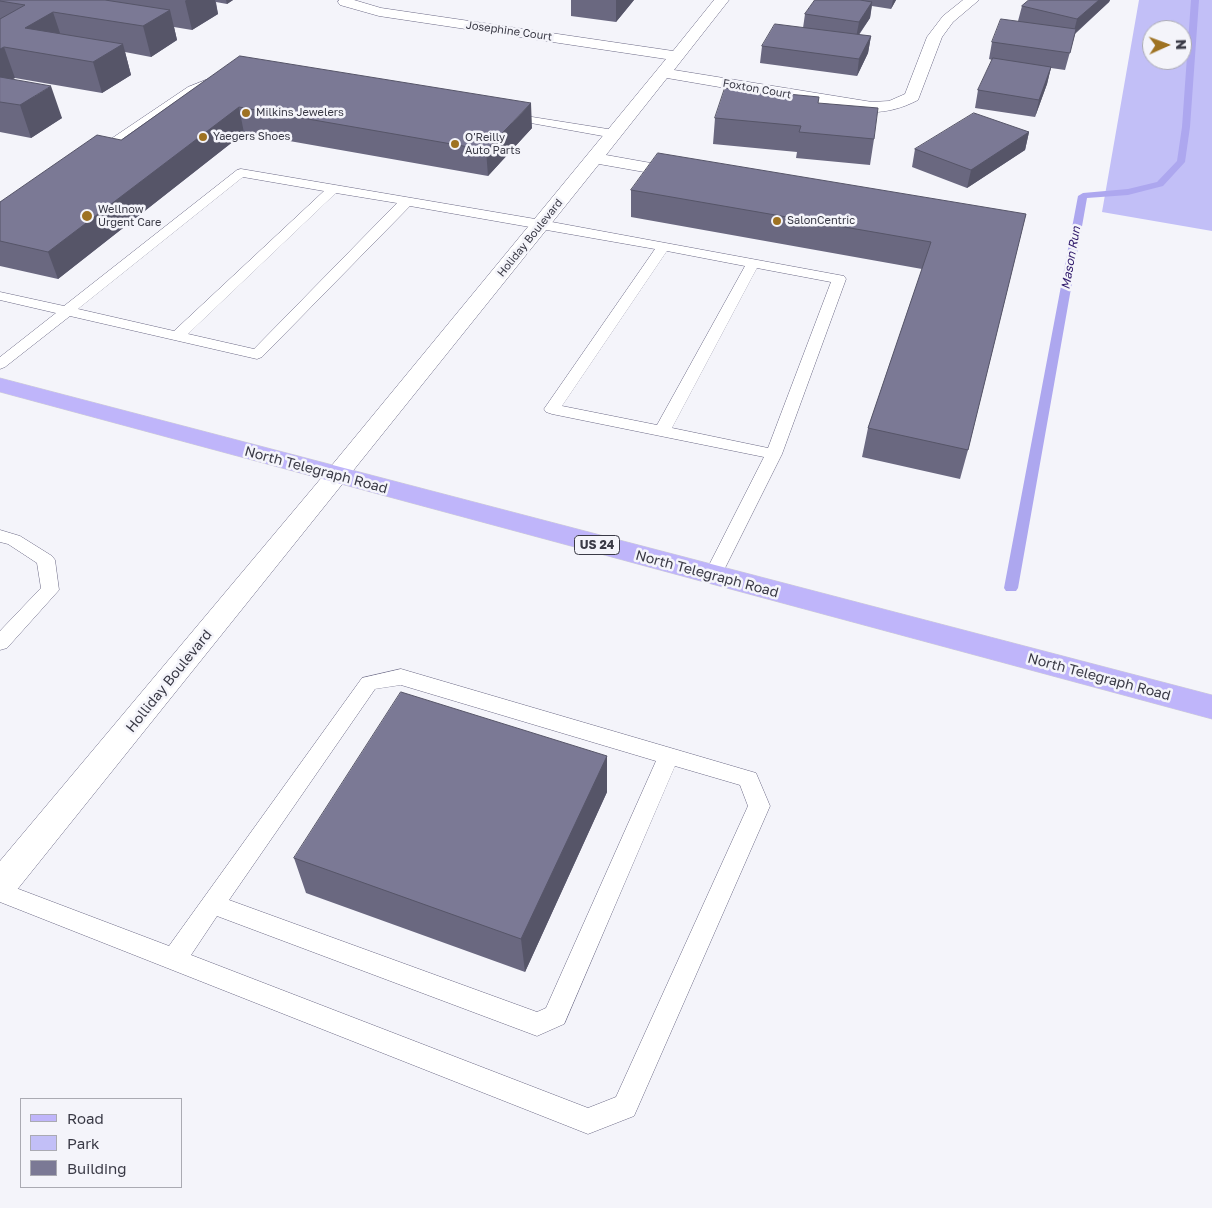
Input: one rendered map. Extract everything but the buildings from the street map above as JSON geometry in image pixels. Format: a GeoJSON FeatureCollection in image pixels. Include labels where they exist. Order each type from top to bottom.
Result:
{"type":"FeatureCollection","features":[{"type":"Feature","properties":{"kind":"main road","name":"North Telegraph Road"},"geometry":{"type":"LineString","coordinates":[[0,385],[1212,707]]}},
{"type":"Feature","properties":{"kind":"street","name":"Josephine Court"},"geometry":{"type":"LineString","coordinates":[[347,0],[345,2],[379,12],[677,56]]}},
{"type":"Feature","properties":{"kind":"street","name":"Holiday Boulevard"},"geometry":{"type":"LineString","coordinates":[[337,476],[722,0]]}},
{"type":"Feature","properties":{"kind":"street","name":"Foxton Court"},"geometry":{"type":"LineString","coordinates":[[664,73],[865,107],[884,108],[899,104],[912,97],[940,29],[972,0]]}},
{"type":"Feature","properties":{"kind":"street"},"geometry":{"type":"LineString","coordinates":[[594,158],[701,177]]}},
{"type":"Feature","properties":{"kind":"street","name":"Holliday Boulevard"},"geometry":{"type":"LineString","coordinates":[[0,886],[337,476]]}},
{"type":"Feature","properties":{"kind":"lane"},"geometry":{"type":"LineString","coordinates":[[88,159],[192,89],[214,78],[235,74]]}},
{"type":"Feature","properties":{"kind":"lane"},"geometry":{"type":"LineString","coordinates":[[497,114],[614,134]]}},
{"type":"Feature","properties":{"kind":"lane"},"geometry":{"type":"LineString","coordinates":[[0,364],[241,173],[541,224],[840,279],[774,454],[713,575]]}},
{"type":"Feature","properties":{"kind":"lane"},"geometry":{"type":"LineString","coordinates":[[177,336],[333,188]]}},
{"type":"Feature","properties":{"kind":"lane"},"geometry":{"type":"LineString","coordinates":[[0,296],[257,354],[407,201]]}},
{"type":"Feature","properties":{"kind":"lane"},"geometry":{"type":"LineString","coordinates":[[663,247],[552,409],[774,454]]}},
{"type":"Feature","properties":{"kind":"lane"},"geometry":{"type":"LineString","coordinates":[[662,431],[753,263]]}},
{"type":"Feature","properties":{"kind":"lane"},"geometry":{"type":"LineString","coordinates":[[0,536],[14,540],[46,560],[50,590],[0,643]]}},
{"type":"Feature","properties":{"kind":"lane"},"geometry":{"type":"LineString","coordinates":[[0,892],[173,960],[588,1121],[624,1107],[759,806],[748,779],[401,677],[369,683],[173,960]]}},
{"type":"Feature","properties":{"kind":"lane"},"geometry":{"type":"LineString","coordinates":[[212,904],[537,1024],[555,1016],[669,756]]}},
{"type":"Feature","properties":{"kind":"green space"},"geometry":{"type":"Polygon","coordinates":[[[1139,0],[1212,0],[1212,231],[1102,212],[1139,0]]]}},
{"type":"Feature","properties":{"kind":"waterway","name":"Mason Run"},"geometry":{"type":"LineString","coordinates":[[1011,588],[1083,196],[1128,192],[1160,184],[1181,162],[1186,127],[1195,0]]}},
{"type":"Feature","properties":{"kind":"place","name":"Milkins Jewelers"},"geometry":{"type":"Point","coordinates":[246,113]}},
{"type":"Feature","properties":{"kind":"place","name":"Yaegers Shoes"},"geometry":{"type":"Point","coordinates":[203,137]}},
{"type":"Feature","properties":{"kind":"place","name":"O'Reilly Auto Parts"},"geometry":{"type":"Point","coordinates":[455,144]}},
{"type":"Feature","properties":{"kind":"place","name":"Wellnow Urgent Care"},"geometry":{"type":"Point","coordinates":[87,216]}},
{"type":"Feature","properties":{"kind":"place","name":"SalonCentric"},"geometry":{"type":"Point","coordinates":[777,221]}}]}
